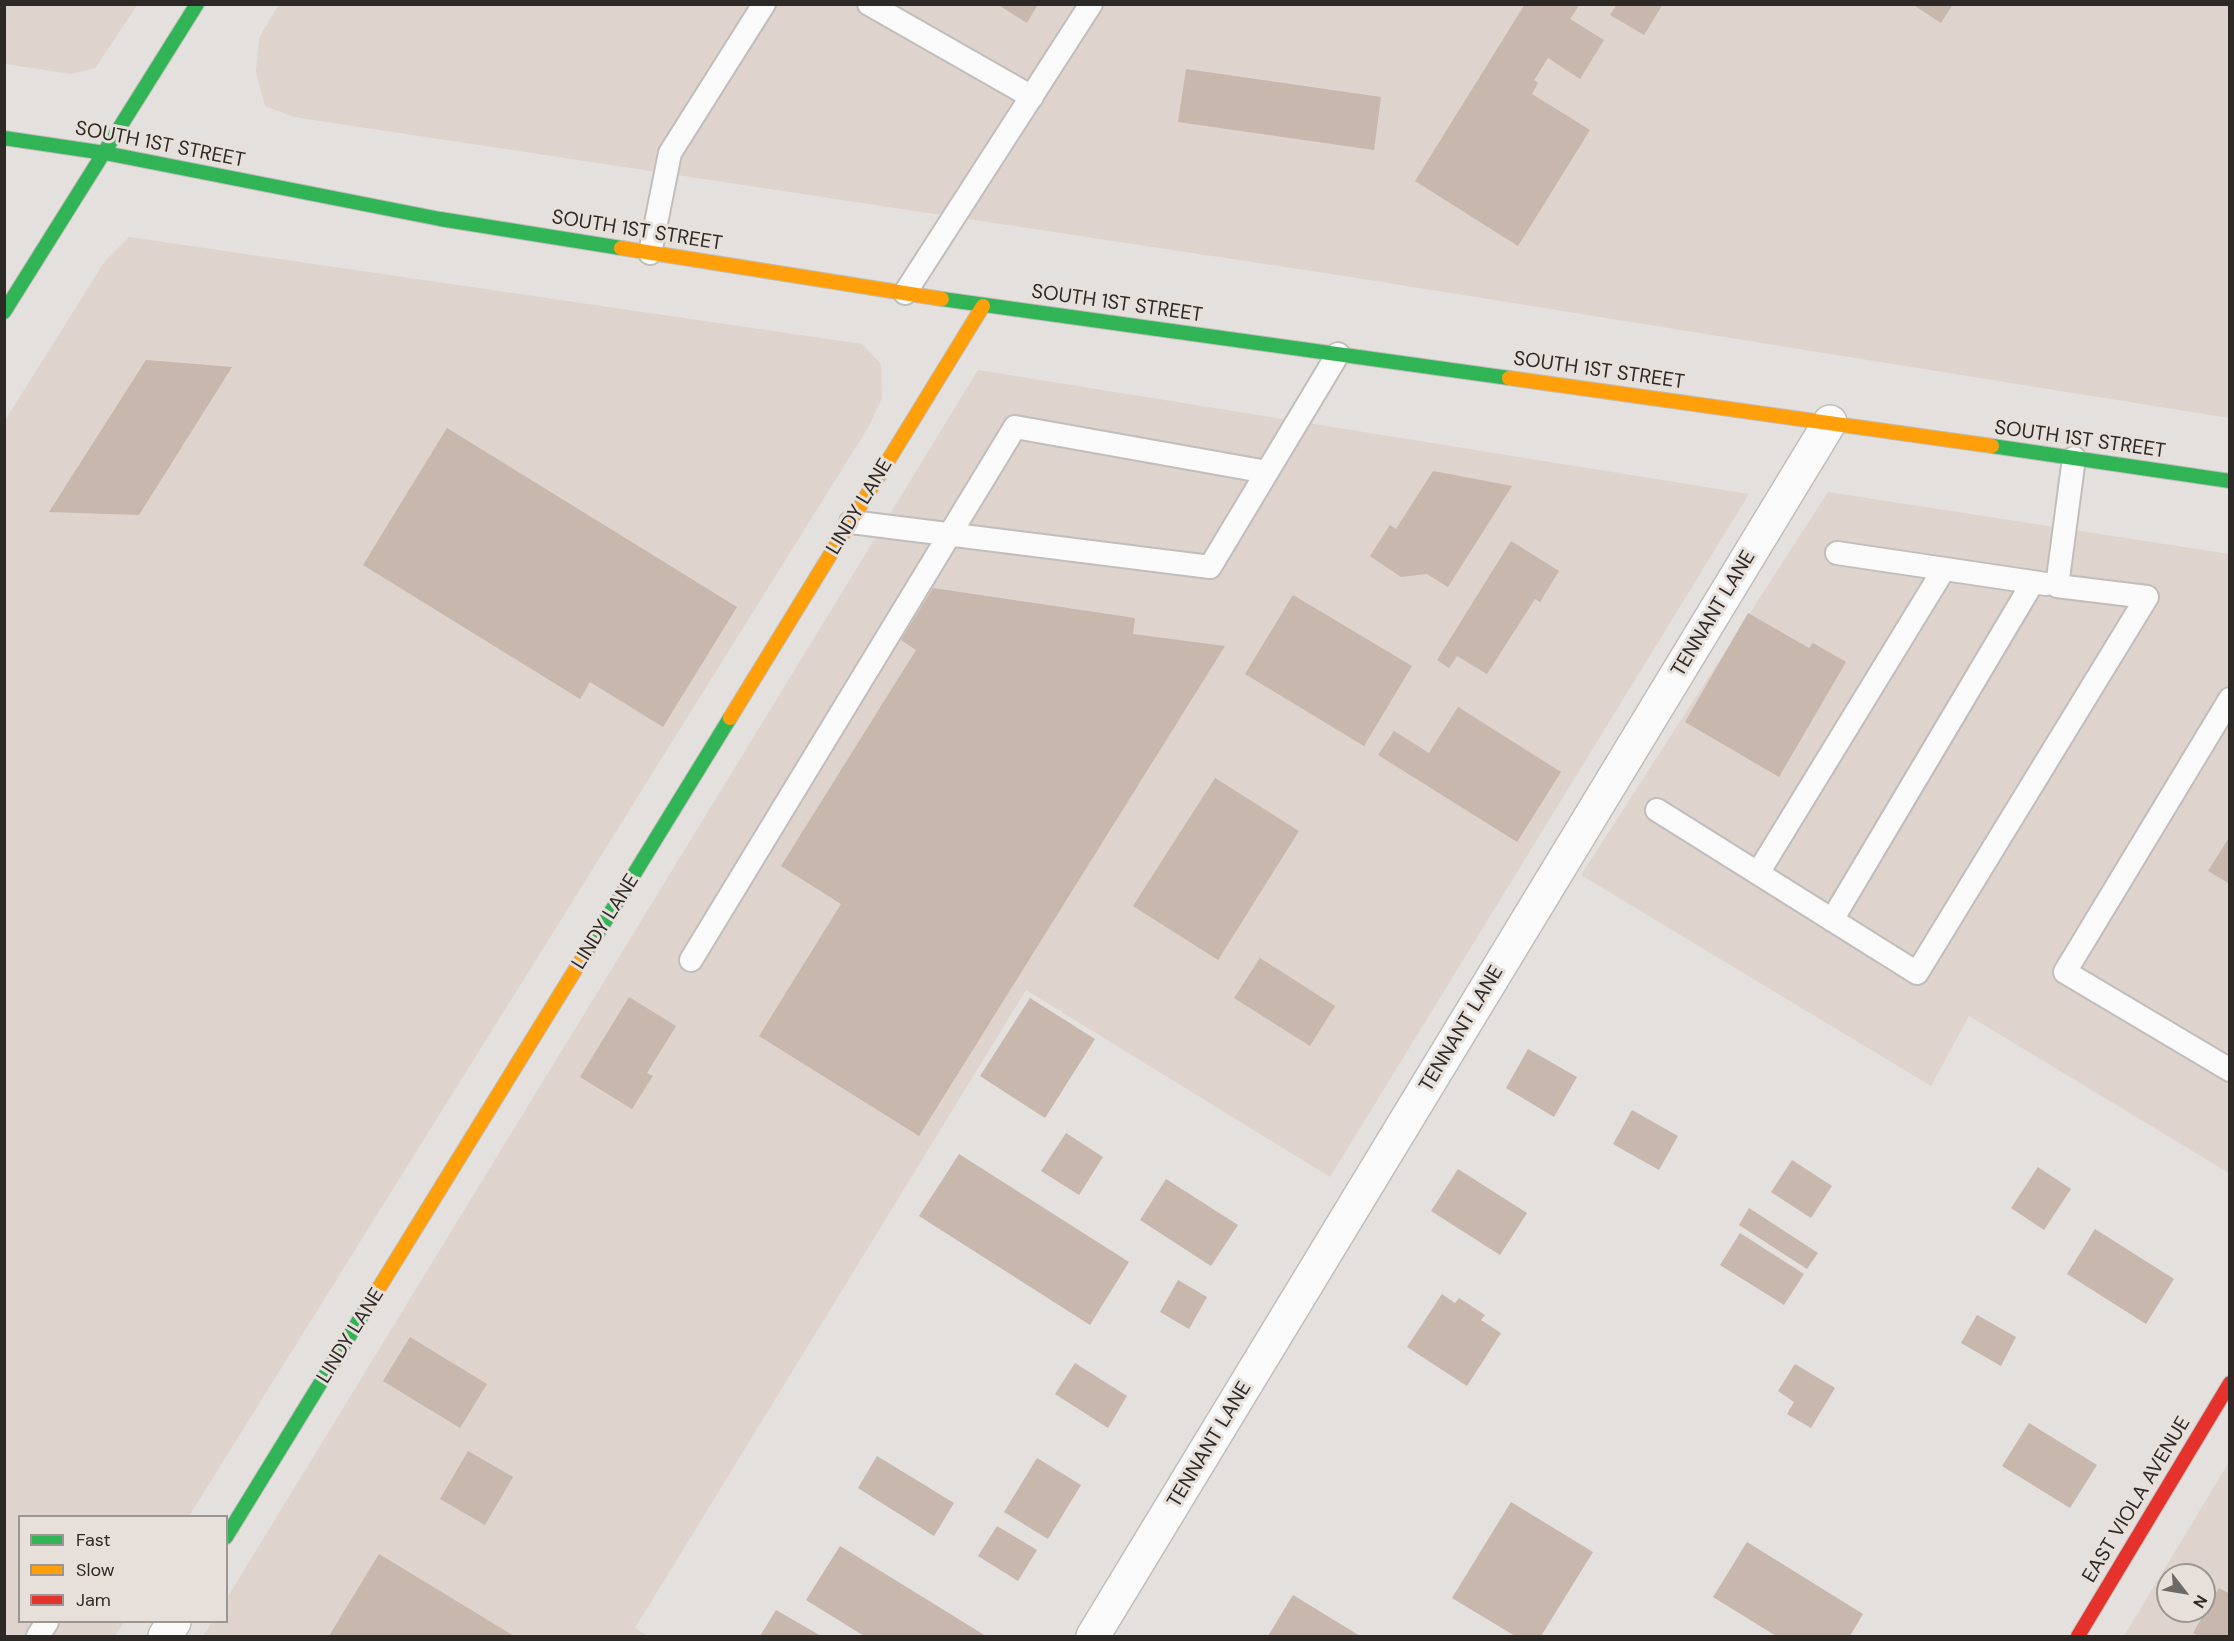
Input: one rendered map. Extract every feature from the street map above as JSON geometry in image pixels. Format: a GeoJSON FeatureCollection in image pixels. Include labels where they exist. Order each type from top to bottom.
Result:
{"type":"FeatureCollection","features":[{"type":"Feature","properties":{"kind":"main road"},"geometry":{"type":"LineString","coordinates":[[4,312],[197,4]]}},
{"type":"Feature","properties":{"kind":"main road","name":"SOUTH 1ST STREET"},"geometry":{"type":"LineString","coordinates":[[4,138],[105,153],[440,219],[983,306],[1830,422],[2229,482]]}},
{"type":"Feature","properties":{"kind":"main road","name":"LINDY LANE"},"geometry":{"type":"LineString","coordinates":[[228,1534],[983,306]]}},
{"type":"Feature","properties":{"kind":"main road","name":"EAST VIOLA AVENUE"},"geometry":{"type":"LineString","coordinates":[[2078,1636],[2229,1383]]}},
{"type":"Feature","properties":{"kind":"street","name":"TENNANT LANE"},"geometry":{"type":"LineString","coordinates":[[1093,1636],[1830,422]]}},
{"type":"Feature","properties":{"kind":"street"},"geometry":{"type":"LineString","coordinates":[[165,1636],[173,1623]]}},
{"type":"Feature","properties":{"kind":"lane"},"geometry":{"type":"LineString","coordinates":[[650,252],[670,153],[764,4]]}},
{"type":"Feature","properties":{"kind":"lane"},"geometry":{"type":"LineString","coordinates":[[869,4],[1032,97]]}},
{"type":"Feature","properties":{"kind":"lane"},"geometry":{"type":"LineString","coordinates":[[905,293],[1091,4]]}},
{"type":"Feature","properties":{"kind":"lane"},"geometry":{"type":"LineString","coordinates":[[851,522],[1210,567],[1338,354]]}},
{"type":"Feature","properties":{"kind":"lane"},"geometry":{"type":"LineString","coordinates":[[691,960],[1015,427],[1267,472]]}},
{"type":"Feature","properties":{"kind":"lane"},"geometry":{"type":"LineString","coordinates":[[2057,586],[2074,458]]}},
{"type":"Feature","properties":{"kind":"lane"},"geometry":{"type":"LineString","coordinates":[[1657,810],[1917,973],[2147,597],[1837,553]]}},
{"type":"Feature","properties":{"kind":"lane"},"geometry":{"type":"LineString","coordinates":[[1758,873],[1944,569]]}},
{"type":"Feature","properties":{"kind":"lane"},"geometry":{"type":"LineString","coordinates":[[1832,920],[2033,582]]}},
{"type":"Feature","properties":{"kind":"lane"},"geometry":{"type":"LineString","coordinates":[[2229,699],[2065,972],[2229,1070]]}},
{"type":"Feature","properties":{"kind":"lane"},"geometry":{"type":"LineString","coordinates":[[38,1636],[46,1623]]}},
{"type":"Feature","properties":{"kind":"shaded area"},"geometry":{"type":"Polygon","coordinates":[[[5,4],[137,5],[95,68],[72,74],[5,64],[5,4]]]}},
{"type":"Feature","properties":{"kind":"shaded area"},"geometry":{"type":"Polygon","coordinates":[[[279,4],[2229,5],[2229,418],[1351,277],[294,117],[265,106],[256,72],[259,38],[279,4]]]}},
{"type":"Feature","properties":{"kind":"shaded area"},"geometry":{"type":"Polygon","coordinates":[[[129,237],[862,344],[881,364],[882,398],[869,426],[190,1515],[18,1515],[18,1623],[123,1623],[115,1636],[5,1636],[4,422],[105,261],[129,237]]]}},
{"type":"Feature","properties":{"kind":"shaded area"},"geometry":{"type":"Polygon","coordinates":[[[978,370],[1749,494],[1330,1177],[1026,990],[635,1628],[648,1636],[203,1636],[211,1623],[228,1623],[228,1596],[978,370]]]}},
{"type":"Feature","properties":{"kind":"shaded area"},"geometry":{"type":"Polygon","coordinates":[[[1828,492],[2229,554],[2229,1173],[1969,1016],[1931,1086],[1581,875],[1828,492]]]}},
{"type":"Feature","properties":{"kind":"shaded area"},"geometry":{"type":"Polygon","coordinates":[[[2229,1462],[2229,1636],[2124,1636],[2156,1583],[2156,1623],[2216,1623],[2216,1563],[2168,1563],[2229,1462]]]}},
{"type":"Feature","properties":{"kind":"building"},"geometry":{"type":"Polygon","coordinates":[[[997,4],[1038,4],[1027,23],[997,4]]]}},
{"type":"Feature","properties":{"kind":"building"},"geometry":{"type":"Polygon","coordinates":[[[1525,4],[1575,4],[1578,7],[1570,19],[1604,40],[1580,79],[1548,58],[1534,80],[1538,83],[1532,94],[1590,130],[1518,246],[1415,181],[1525,4]]]}},
{"type":"Feature","properties":{"kind":"building"},"geometry":{"type":"Polygon","coordinates":[[[1617,4],[1663,4],[1644,35],[1610,15],[1617,4]]]}},
{"type":"Feature","properties":{"kind":"building"},"geometry":{"type":"Polygon","coordinates":[[[1912,4],[1953,4],[1941,23],[1912,4]]]}},
{"type":"Feature","properties":{"kind":"building"},"geometry":{"type":"Polygon","coordinates":[[[1186,69],[1381,97],[1374,150],[1178,122],[1186,69]]]}},
{"type":"Feature","properties":{"kind":"building"},"geometry":{"type":"Polygon","coordinates":[[[146,360],[232,367],[139,515],[49,512],[146,360]]]}},
{"type":"Feature","properties":{"kind":"building"},"geometry":{"type":"Polygon","coordinates":[[[447,428],[737,607],[663,727],[590,682],[580,699],[363,565],[447,428]]]}},
{"type":"Feature","properties":{"kind":"building"},"geometry":{"type":"Polygon","coordinates":[[[1433,471],[1512,486],[1448,587],[1427,574],[1401,577],[1370,556],[1390,525],[1396,529],[1433,471]]]}},
{"type":"Feature","properties":{"kind":"building"},"geometry":{"type":"Polygon","coordinates":[[[1511,541],[1559,571],[1540,602],[1535,599],[1487,674],[1457,656],[1449,668],[1437,660],[1511,541]]]}},
{"type":"Feature","properties":{"kind":"building"},"geometry":{"type":"Polygon","coordinates":[[[933,588],[1135,618],[1133,634],[1225,646],[919,1136],[759,1036],[841,904],[781,866],[916,650],[901,640],[933,588]]]}},
{"type":"Feature","properties":{"kind":"building"},"geometry":{"type":"Polygon","coordinates":[[[1293,595],[1412,666],[1364,746],[1245,674],[1293,595]]]}},
{"type":"Feature","properties":{"kind":"building"},"geometry":{"type":"Polygon","coordinates":[[[1748,613],[1809,648],[1813,643],[1846,662],[1779,777],[1685,722],[1748,613]]]}},
{"type":"Feature","properties":{"kind":"building"},"geometry":{"type":"Polygon","coordinates":[[[1458,707],[1561,772],[1517,842],[1378,755],[1394,731],[1429,753],[1458,707]]]}},
{"type":"Feature","properties":{"kind":"building"},"geometry":{"type":"Polygon","coordinates":[[[1215,778],[1299,831],[1218,960],[1133,906],[1215,778]]]}},
{"type":"Feature","properties":{"kind":"building"},"geometry":{"type":"Polygon","coordinates":[[[2230,836],[2230,884],[2208,871],[2230,836]]]}},
{"type":"Feature","properties":{"kind":"building"},"geometry":{"type":"Polygon","coordinates":[[[1260,958],[1335,1006],[1310,1046],[1234,998],[1260,958]]]}},
{"type":"Feature","properties":{"kind":"building"},"geometry":{"type":"Polygon","coordinates":[[[629,997],[676,1026],[647,1073],[653,1076],[632,1109],[580,1077],[629,997]]]}},
{"type":"Feature","properties":{"kind":"building"},"geometry":{"type":"Polygon","coordinates":[[[1030,998],[1095,1039],[1045,1118],[980,1076],[1030,998]]]}},
{"type":"Feature","properties":{"kind":"building"},"geometry":{"type":"Polygon","coordinates":[[[1528,1049],[1577,1077],[1554,1117],[1506,1088],[1528,1049]]]}},
{"type":"Feature","properties":{"kind":"building"},"geometry":{"type":"Polygon","coordinates":[[[1632,1110],[1678,1136],[1659,1170],[1613,1144],[1632,1110]]]}},
{"type":"Feature","properties":{"kind":"building"},"geometry":{"type":"Polygon","coordinates":[[[1066,1133],[1103,1157],[1079,1195],[1041,1171],[1066,1133]]]}},
{"type":"Feature","properties":{"kind":"building"},"geometry":{"type":"Polygon","coordinates":[[[959,1154],[1129,1262],[1090,1325],[919,1216],[959,1154]]]}},
{"type":"Feature","properties":{"kind":"building"},"geometry":{"type":"Polygon","coordinates":[[[1792,1160],[1832,1186],[1811,1218],[1771,1192],[1792,1160]]]}},
{"type":"Feature","properties":{"kind":"building"},"geometry":{"type":"Polygon","coordinates":[[[2038,1167],[2071,1189],[2044,1230],[2011,1208],[2038,1167]]]}},
{"type":"Feature","properties":{"kind":"building"},"geometry":{"type":"Polygon","coordinates":[[[1458,1169],[1527,1213],[1500,1255],[1431,1211],[1458,1169]]]}},
{"type":"Feature","properties":{"kind":"building"},"geometry":{"type":"Polygon","coordinates":[[[1166,1179],[1238,1225],[1211,1266],[1140,1220],[1166,1179]]]}},
{"type":"Feature","properties":{"kind":"building"},"geometry":{"type":"Polygon","coordinates":[[[1749,1208],[1818,1253],[1807,1269],[1739,1225],[1749,1208]]]}},
{"type":"Feature","properties":{"kind":"building"},"geometry":{"type":"Polygon","coordinates":[[[2095,1229],[2174,1279],[2146,1324],[2067,1274],[2095,1229]]]}},
{"type":"Feature","properties":{"kind":"building"},"geometry":{"type":"Polygon","coordinates":[[[1740,1233],[1804,1274],[1784,1305],[1720,1265],[1740,1233]]]}},
{"type":"Feature","properties":{"kind":"building"},"geometry":{"type":"Polygon","coordinates":[[[1178,1280],[1207,1297],[1189,1329],[1160,1312],[1178,1280]]]}},
{"type":"Feature","properties":{"kind":"building"},"geometry":{"type":"Polygon","coordinates":[[[1442,1294],[1455,1303],[1459,1298],[1485,1315],[1481,1320],[1501,1333],[1467,1386],[1407,1347],[1442,1294]]]}},
{"type":"Feature","properties":{"kind":"building"},"geometry":{"type":"Polygon","coordinates":[[[1977,1315],[2016,1337],[2001,1366],[1961,1343],[1977,1315]]]}},
{"type":"Feature","properties":{"kind":"building"},"geometry":{"type":"Polygon","coordinates":[[[410,1337],[487,1384],[460,1428],[383,1381],[410,1337]]]}},
{"type":"Feature","properties":{"kind":"building"},"geometry":{"type":"Polygon","coordinates":[[[1075,1363],[1127,1396],[1108,1428],[1055,1394],[1075,1363]]]}},
{"type":"Feature","properties":{"kind":"building"},"geometry":{"type":"Polygon","coordinates":[[[1795,1364],[1835,1388],[1811,1428],[1787,1414],[1794,1402],[1778,1391],[1795,1364]]]}},
{"type":"Feature","properties":{"kind":"building"},"geometry":{"type":"Polygon","coordinates":[[[2029,1423],[2097,1465],[2070,1508],[2002,1466],[2029,1423]]]}},
{"type":"Feature","properties":{"kind":"building"},"geometry":{"type":"Polygon","coordinates":[[[468,1451],[513,1477],[485,1525],[440,1499],[468,1451]]]}},
{"type":"Feature","properties":{"kind":"building"},"geometry":{"type":"Polygon","coordinates":[[[877,1456],[954,1503],[934,1536],[858,1488],[877,1456]]]}},
{"type":"Feature","properties":{"kind":"building"},"geometry":{"type":"Polygon","coordinates":[[[1037,1458],[1081,1485],[1048,1539],[1004,1512],[1037,1458]]]}},
{"type":"Feature","properties":{"kind":"building"},"geometry":{"type":"Polygon","coordinates":[[[1511,1502],[1593,1552],[1541,1636],[1515,1636],[1452,1598],[1511,1502]]]}},
{"type":"Feature","properties":{"kind":"building"},"geometry":{"type":"Polygon","coordinates":[[[997,1526],[1037,1550],[1018,1581],[978,1556],[997,1526]]]}},
{"type":"Feature","properties":{"kind":"building"},"geometry":{"type":"Polygon","coordinates":[[[1747,1542],[1863,1614],[1850,1636],[1776,1636],[1713,1597],[1747,1542]]]}},
{"type":"Feature","properties":{"kind":"building"},"geometry":{"type":"Polygon","coordinates":[[[840,1546],[986,1636],[864,1636],[806,1600],[840,1546]]]}},
{"type":"Feature","properties":{"kind":"building"},"geometry":{"type":"Polygon","coordinates":[[[379,1554],[514,1636],[329,1636],[379,1554]]]}},
{"type":"Feature","properties":{"kind":"building"},"geometry":{"type":"Polygon","coordinates":[[[2219,1588],[2230,1594],[2230,1636],[2199,1636],[2193,1633],[2199,1623],[2216,1623],[2216,1593],[2219,1588]]]}},
{"type":"Feature","properties":{"kind":"building"},"geometry":{"type":"Polygon","coordinates":[[[1293,1595],[1360,1636],[1268,1636],[1293,1595]]]}},
{"type":"Feature","properties":{"kind":"building"},"geometry":{"type":"Polygon","coordinates":[[[776,1610],[821,1636],[760,1636],[776,1610]]]}},
{"type":"Feature","properties":{"kind":"traffic: fast"},"geometry":{"type":"LineString","coordinates":[[4,312],[197,4]]}},
{"type":"Feature","properties":{"kind":"traffic: fast"},"geometry":{"type":"LineString","coordinates":[[4,138],[105,153],[440,219],[621,248]]}},
{"type":"Feature","properties":{"kind":"traffic: fast"},"geometry":{"type":"LineString","coordinates":[[942,299],[1509,378]]}},
{"type":"Feature","properties":{"kind":"traffic: fast"},"geometry":{"type":"LineString","coordinates":[[1992,446],[2230,481]]}},
{"type":"Feature","properties":{"kind":"traffic: fast"},"geometry":{"type":"LineString","coordinates":[[585,954],[730,718]]}},
{"type":"Feature","properties":{"kind":"traffic: fast"},"geometry":{"type":"LineString","coordinates":[[228,1534],[369,1304]]}},
{"type":"Feature","properties":{"kind":"traffic: slow"},"geometry":{"type":"LineString","coordinates":[[621,248],[942,299]]}},
{"type":"Feature","properties":{"kind":"traffic: slow"},"geometry":{"type":"LineString","coordinates":[[730,718],[983,306]]}},
{"type":"Feature","properties":{"kind":"traffic: slow"},"geometry":{"type":"LineString","coordinates":[[1509,378],[1992,446]]}},
{"type":"Feature","properties":{"kind":"traffic: slow"},"geometry":{"type":"LineString","coordinates":[[369,1304],[585,954]]}},
{"type":"Feature","properties":{"kind":"traffic: jam"},"geometry":{"type":"LineString","coordinates":[[2078,1636],[2230,1383]]}}]}
